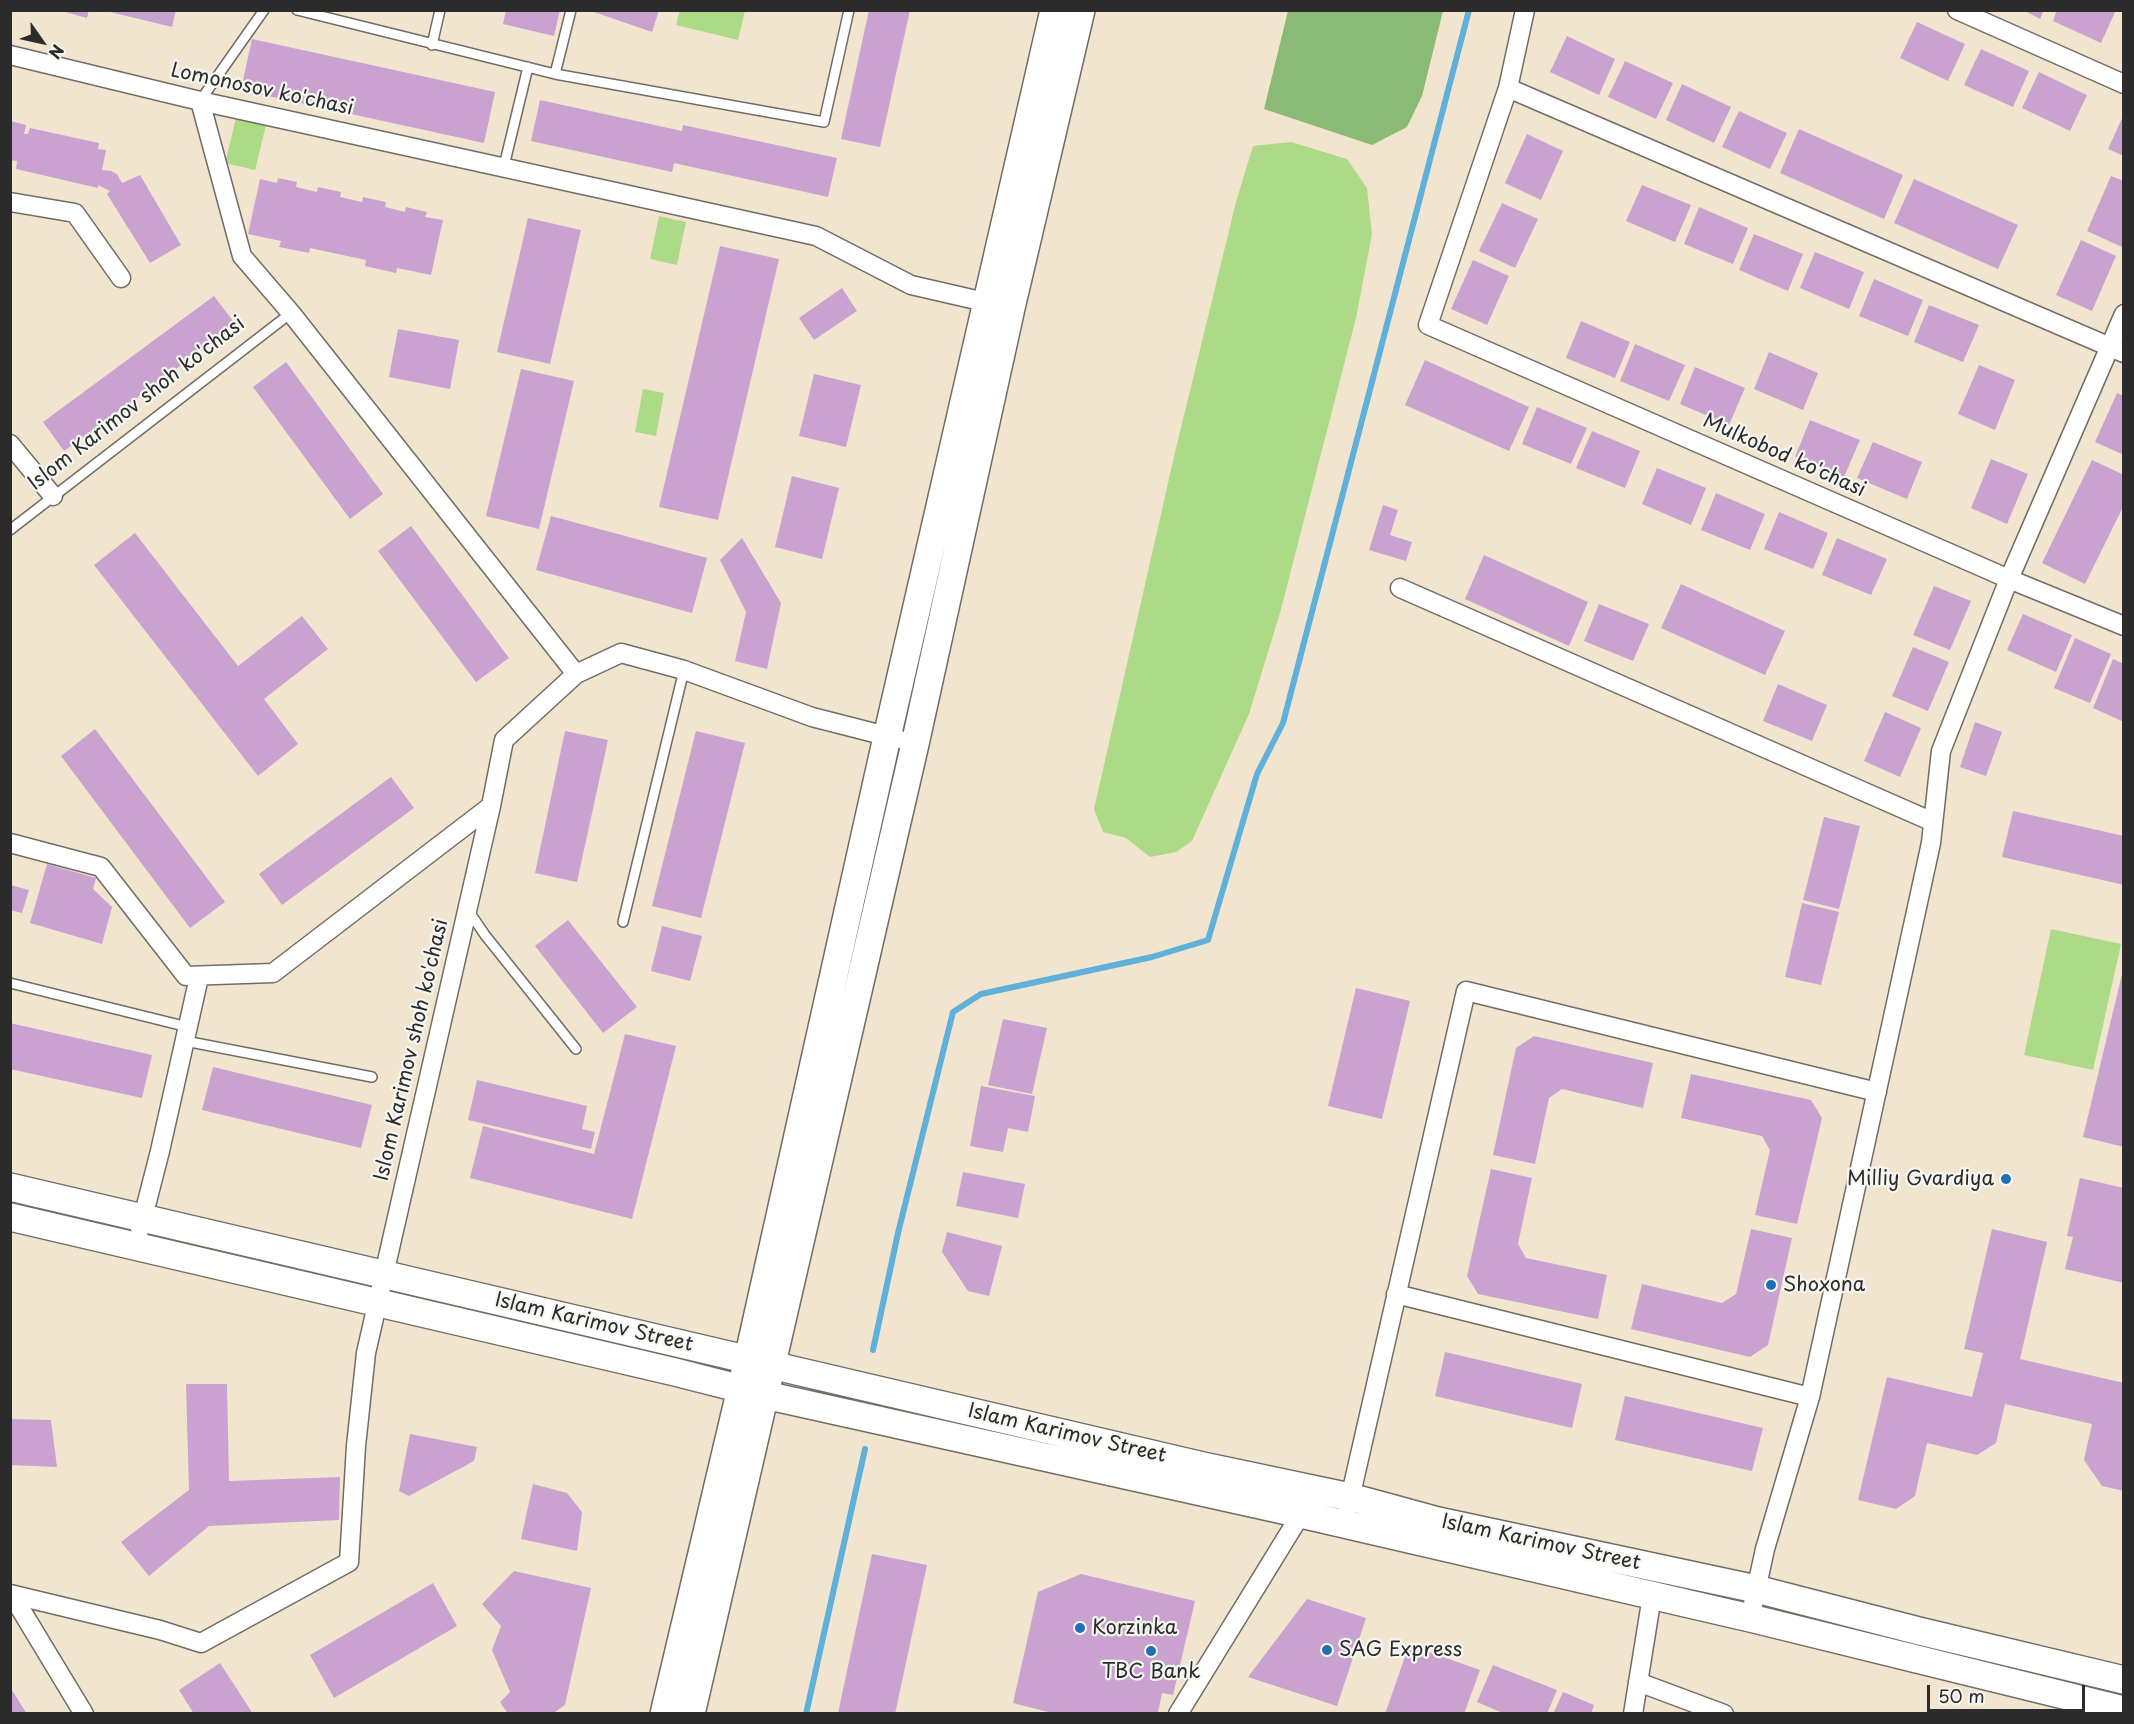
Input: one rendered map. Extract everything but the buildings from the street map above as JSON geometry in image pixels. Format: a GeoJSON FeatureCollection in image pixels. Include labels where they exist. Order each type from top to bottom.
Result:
{"type":"FeatureCollection","features":[{"type":"Feature","properties":{"kind":"main road"},"geometry":{"type":"LineString","coordinates":[[691,1713],[753,1392],[915,744],[1000,305],[1054,10]]}},
{"type":"Feature","properties":{"kind":"main road"},"geometry":{"type":"LineString","coordinates":[[760,1362],[887,736],[1000,305],[1081,10]]}},
{"type":"Feature","properties":{"kind":"main road","name":"Islam Karimov Street"},"geometry":{"type":"LineString","coordinates":[[10,1187],[1203,1466],[1350,1497],[1438,1521],[1756,1589],[2124,1680]]}},
{"type":"Feature","properties":{"kind":"main road","name":"Islam Karimov Street"},"geometry":{"type":"LineString","coordinates":[[10,1217],[753,1392],[1301,1514],[1750,1618],[2124,1710]]}},
{"type":"Feature","properties":{"kind":"main road"},"geometry":{"type":"LineString","coordinates":[[664,1713],[753,1392]]}},
{"type":"Feature","properties":{"kind":"street"},"geometry":{"type":"LineString","coordinates":[[1525,10],[1508,88],[2116,350]]}},
{"type":"Feature","properties":{"kind":"street"},"geometry":{"type":"LineString","coordinates":[[1957,10],[2124,84]]}},
{"type":"Feature","properties":{"kind":"street","name":"Lomonosov ko'chasi"},"geometry":{"type":"LineString","coordinates":[[10,55],[200,101],[816,236],[911,285],[1000,305]]}},
{"type":"Feature","properties":{"kind":"street","name":"Mulkobod ko'chasi"},"geometry":{"type":"LineString","coordinates":[[1508,88],[1428,325],[2009,579],[2124,626]]}},
{"type":"Feature","properties":{"kind":"street"},"geometry":{"type":"LineString","coordinates":[[200,101],[242,256],[291,313],[576,674]]}},
{"type":"Feature","properties":{"kind":"street"},"geometry":{"type":"LineString","coordinates":[[10,202],[75,213],[121,278]]}},
{"type":"Feature","properties":{"kind":"street"},"geometry":{"type":"LineString","coordinates":[[1750,1618],[1765,1549],[1810,1397],[1931,843],[1941,751],[2009,579],[2116,350],[2124,314]]}},
{"type":"Feature","properties":{"kind":"street"},"geometry":{"type":"LineString","coordinates":[[10,444],[52,496]]}},
{"type":"Feature","properties":{"kind":"street"},"geometry":{"type":"LineString","coordinates":[[1400,588],[1933,822]]}},
{"type":"Feature","properties":{"kind":"street","name":"Islom Karimov shoh ko'chasi"},"geometry":{"type":"LineString","coordinates":[[11,1595],[160,1630],[201,1643],[349,1562],[356,1446],[366,1353],[468,910],[504,740],[576,674],[621,653],[684,670],[812,717],[915,744]]}},
{"type":"Feature","properties":{"kind":"street"},"geometry":{"type":"LineString","coordinates":[[10,843],[101,867],[186,976],[273,973],[491,806]]}},
{"type":"Feature","properties":{"kind":"street"},"geometry":{"type":"LineString","coordinates":[[136,1246],[199,977]]}},
{"type":"Feature","properties":{"kind":"street"},"geometry":{"type":"LineString","coordinates":[[1344,1524],[1466,991],[1877,1092]]}},
{"type":"Feature","properties":{"kind":"street"},"geometry":{"type":"LineString","coordinates":[[1396,1294],[1810,1397]]}},
{"type":"Feature","properties":{"kind":"street"},"geometry":{"type":"LineString","coordinates":[[1178,1713],[1301,1514]]}},
{"type":"Feature","properties":{"kind":"street"},"geometry":{"type":"LineString","coordinates":[[11,1595],[84,1713]]}},
{"type":"Feature","properties":{"kind":"street"},"geometry":{"type":"LineString","coordinates":[[1633,1713],[1652,1596]]}},
{"type":"Feature","properties":{"kind":"street"},"geometry":{"type":"LineString","coordinates":[[1638,1682],[1724,1713]]}},
{"type":"Feature","properties":{"kind":"lane"},"geometry":{"type":"LineString","coordinates":[[200,101],[264,10]]}},
{"type":"Feature","properties":{"kind":"lane"},"geometry":{"type":"LineString","coordinates":[[297,10],[555,74],[824,122],[849,10]]}},
{"type":"Feature","properties":{"kind":"lane"},"geometry":{"type":"LineString","coordinates":[[432,45],[440,10]]}},
{"type":"Feature","properties":{"kind":"lane"},"geometry":{"type":"LineString","coordinates":[[555,74],[570,10]]}},
{"type":"Feature","properties":{"kind":"lane"},"geometry":{"type":"LineString","coordinates":[[504,166],[528,67]]}},
{"type":"Feature","properties":{"kind":"lane","name":"Islom Karimov shoh ko'chasi"},"geometry":{"type":"LineString","coordinates":[[10,530],[291,313]]}},
{"type":"Feature","properties":{"kind":"lane"},"geometry":{"type":"LineString","coordinates":[[623,922],[684,670]]}},
{"type":"Feature","properties":{"kind":"lane"},"geometry":{"type":"LineString","coordinates":[[468,910],[485,935],[576,1048]]}},
{"type":"Feature","properties":{"kind":"lane"},"geometry":{"type":"LineString","coordinates":[[10,983],[186,1034],[372,1077]]}},
{"type":"Feature","properties":{"kind":"green space"},"geometry":{"type":"Polygon","coordinates":[[[680,10],[745,11],[738,40],[676,25],[680,10]]]}},
{"type":"Feature","properties":{"kind":"green space"},"geometry":{"type":"Polygon","coordinates":[[[1288,11],[1443,11],[1422,96],[1407,127],[1372,145],[1264,109],[1288,11]]]}},
{"type":"Feature","properties":{"kind":"green space"},"geometry":{"type":"Polygon","coordinates":[[[236,118],[266,125],[255,170],[225,163],[236,118]]]}},
{"type":"Feature","properties":{"kind":"green space"},"geometry":{"type":"Polygon","coordinates":[[[1291,142],[1347,159],[1367,188],[1372,234],[1356,318],[1280,613],[1249,714],[1192,841],[1176,852],[1150,857],[1126,838],[1103,832],[1094,809],[1176,448],[1236,202],[1253,146],[1291,142]]]}},
{"type":"Feature","properties":{"kind":"green space"},"geometry":{"type":"Polygon","coordinates":[[[659,216],[686,222],[677,265],[650,259],[659,216]]]}},
{"type":"Feature","properties":{"kind":"green space"},"geometry":{"type":"Polygon","coordinates":[[[643,389],[664,393],[656,436],[635,432],[643,389]]]}},
{"type":"Feature","properties":{"kind":"green space"},"geometry":{"type":"Polygon","coordinates":[[[2051,929],[2121,944],[2093,1070],[2024,1055],[2051,929]]]}},
{"type":"Feature","properties":{"kind":"waterway"},"geometry":{"type":"LineString","coordinates":[[873,1350],[898,1233],[953,1012],[981,994],[1152,957],[1208,940],[1257,774],[1283,723],[1469,10]]}},
{"type":"Feature","properties":{"kind":"waterway"},"geometry":{"type":"LineString","coordinates":[[806,1714],[865,1449]]}},
{"type":"Feature","properties":{"kind":"place","name":"Milliy Gvardiya"},"geometry":{"type":"Point","coordinates":[2006,1179]}},
{"type":"Feature","properties":{"kind":"place","name":"Shoxona"},"geometry":{"type":"Point","coordinates":[1771,1285]}},
{"type":"Feature","properties":{"kind":"place","name":"Korzinka"},"geometry":{"type":"Point","coordinates":[1080,1628]}},
{"type":"Feature","properties":{"kind":"place","name":"SAG Express"},"geometry":{"type":"Point","coordinates":[1327,1650]}},
{"type":"Feature","properties":{"kind":"place","name":"TBC Bank"},"geometry":{"type":"Point","coordinates":[1151,1651]}}]}
